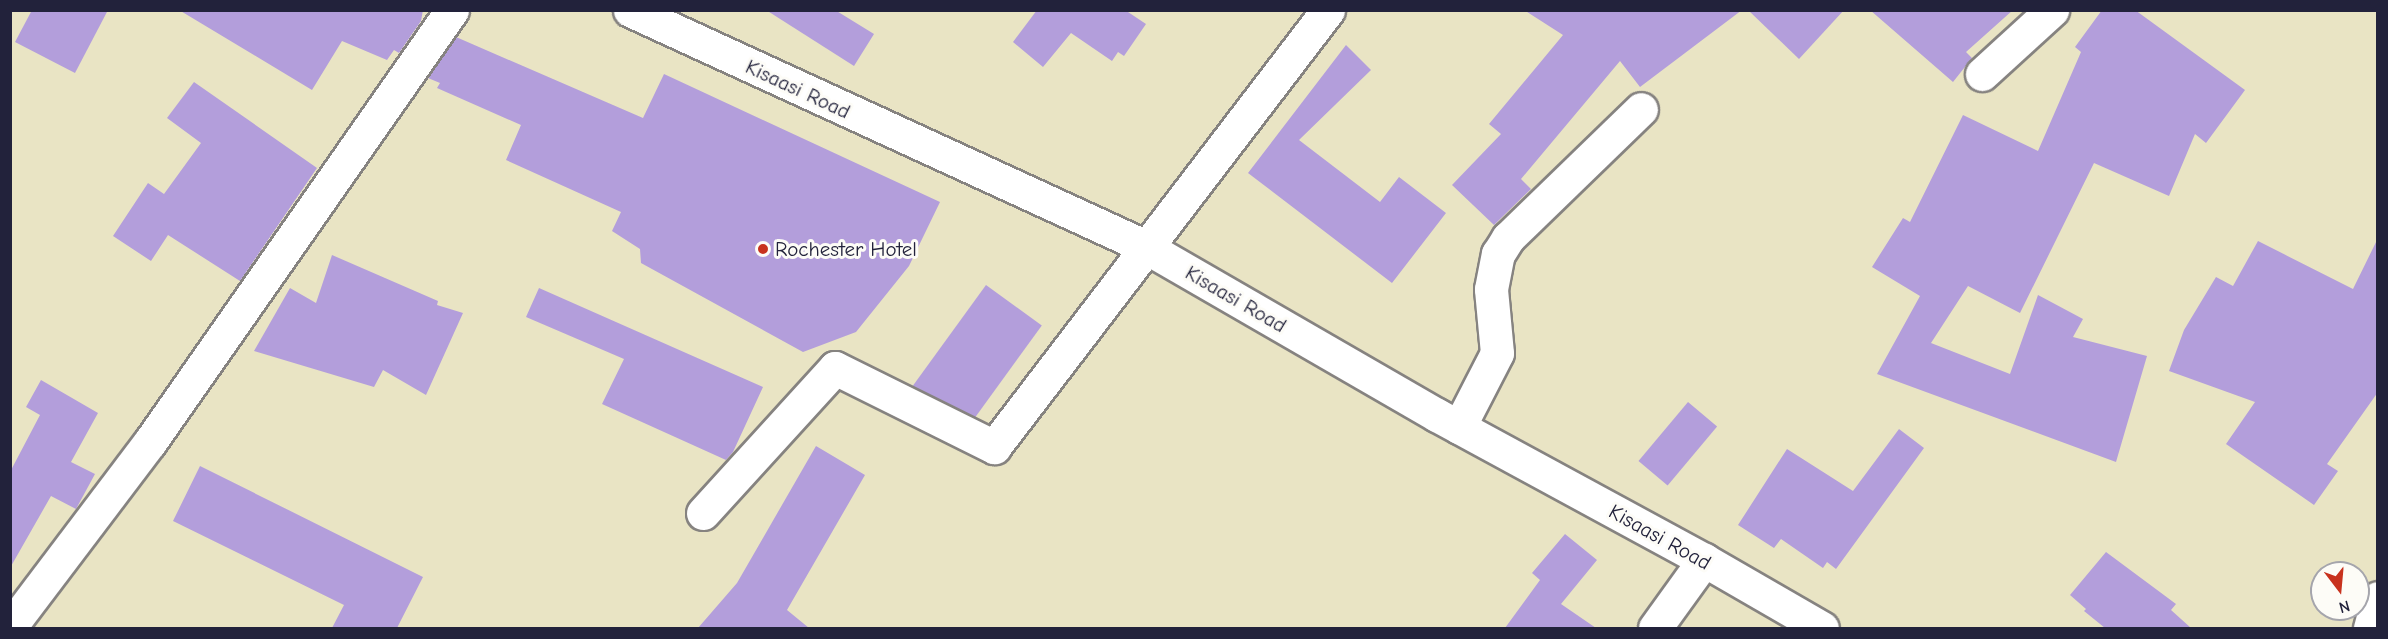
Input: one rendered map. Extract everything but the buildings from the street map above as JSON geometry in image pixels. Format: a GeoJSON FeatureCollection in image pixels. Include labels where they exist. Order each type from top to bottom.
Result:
{"type":"FeatureCollection","features":[{"type":"Feature","properties":{"kind":"street"},"geometry":{"type":"LineString","coordinates":[[10,627],[150,442],[452,10]]}},
{"type":"Feature","properties":{"kind":"street","name":"Kisaasi Road"},"geometry":{"type":"LineString","coordinates":[[630,10],[1144,246],[1459,428],[1704,560],[1822,628]]}},
{"type":"Feature","properties":{"kind":"street"},"geometry":{"type":"LineString","coordinates":[[703,513],[835,368],[994,447],[1144,246],[1328,10]]}},
{"type":"Feature","properties":{"kind":"street"},"geometry":{"type":"LineString","coordinates":[[1982,74],[2052,10]]}},
{"type":"Feature","properties":{"kind":"street"},"geometry":{"type":"LineString","coordinates":[[1459,428],[1497,353],[1491,289],[1498,254],[1508,238],[1641,109]]}},
{"type":"Feature","properties":{"kind":"street"},"geometry":{"type":"LineString","coordinates":[[1655,628],[1704,560]]}},
{"type":"Feature","properties":{"kind":"street"},"geometry":{"type":"LineString","coordinates":[[2370,628],[2378,598]]}},
{"type":"Feature","properties":{"kind":"place","name":"Rochester Hotel"},"geometry":{"type":"Point","coordinates":[763,249]}}]}
